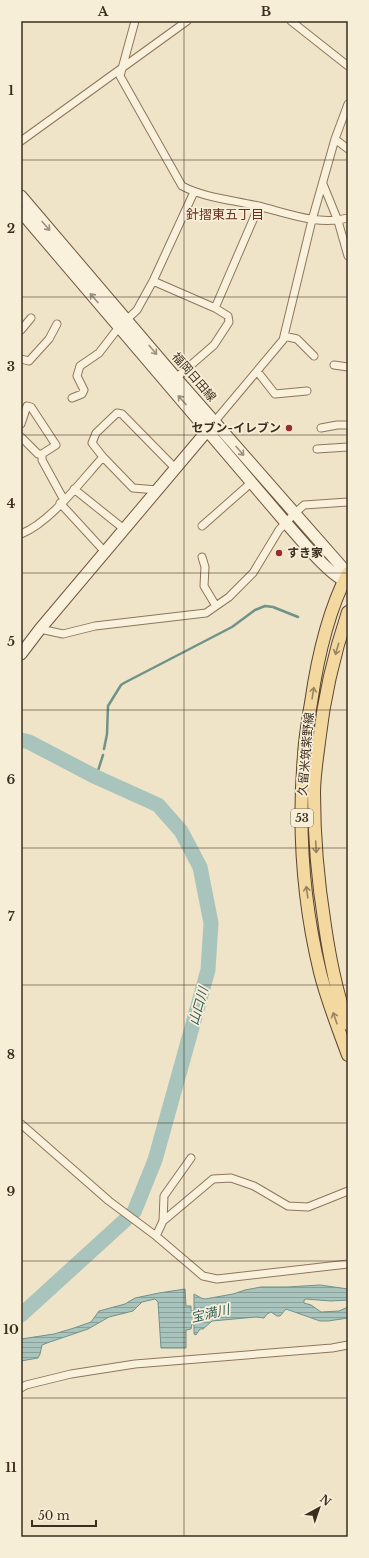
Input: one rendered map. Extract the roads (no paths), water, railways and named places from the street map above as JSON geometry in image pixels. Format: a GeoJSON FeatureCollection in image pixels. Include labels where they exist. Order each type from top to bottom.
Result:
{"type":"FeatureCollection","features":[{"type":"Feature","properties":{"kind":"main road","name":"福岡日田線"},"geometry":{"type":"LineString","coordinates":[[21,196],[24,215],[215,421],[347,577]]}},
{"type":"Feature","properties":{"kind":"main road","name":"福岡日田線"},"geometry":{"type":"LineString","coordinates":[[124,324],[207,430],[286,523],[328,569],[347,577]]}},
{"type":"Feature","properties":{"kind":"main road"},"geometry":{"type":"LineString","coordinates":[[21,654],[40,629],[215,421]]}},
{"type":"Feature","properties":{"kind":"main road","name":"久留米筑紫野線"},"geometry":{"type":"LineString","coordinates":[[347,577],[319,654],[304,754],[302,843],[306,886],[320,972],[348,1055]]}},
{"type":"Feature","properties":{"kind":"main road","name":"久留米筑紫野線"},"geometry":{"type":"LineString","coordinates":[[348,612],[333,661],[327,689],[319,737],[314,792],[318,886],[332,969],[348,1024]]}},
{"type":"Feature","properties":{"kind":"street"},"geometry":{"type":"LineString","coordinates":[[135,21],[120,76],[182,186],[194,192],[259,206],[312,220],[338,221],[348,218]]}},
{"type":"Feature","properties":{"kind":"street"},"geometry":{"type":"LineString","coordinates":[[21,141],[187,21]]}},
{"type":"Feature","properties":{"kind":"street"},"geometry":{"type":"LineString","coordinates":[[292,21],[348,66]]}},
{"type":"Feature","properties":{"kind":"street"},"geometry":{"type":"LineString","coordinates":[[215,421],[283,340],[312,220],[335,139],[348,104]]}},
{"type":"Feature","properties":{"kind":"street"},"geometry":{"type":"LineString","coordinates":[[335,139],[348,149]]}},
{"type":"Feature","properties":{"kind":"street"},"geometry":{"type":"LineString","coordinates":[[323,184],[338,221],[348,256]]}},
{"type":"Feature","properties":{"kind":"street"},"geometry":{"type":"LineString","coordinates":[[72,398],[82,394],[84,390],[77,376],[80,366],[99,353],[137,310],[153,281],[194,192]]}},
{"type":"Feature","properties":{"kind":"street"},"geometry":{"type":"LineString","coordinates":[[214,308],[259,206]]}},
{"type":"Feature","properties":{"kind":"street"},"geometry":{"type":"LineString","coordinates":[[153,281],[214,308],[228,316],[229,322],[214,345],[176,378]]}},
{"type":"Feature","properties":{"kind":"street"},"geometry":{"type":"LineString","coordinates":[[21,330],[31,318]]}},
{"type":"Feature","properties":{"kind":"street"},"geometry":{"type":"LineString","coordinates":[[21,359],[29,361],[49,339],[57,324]]}},
{"type":"Feature","properties":{"kind":"street"},"geometry":{"type":"LineString","coordinates":[[284,336],[297,339],[314,356]]}},
{"type":"Feature","properties":{"kind":"street"},"geometry":{"type":"LineString","coordinates":[[334,365],[348,367]]}},
{"type":"Feature","properties":{"kind":"street"},"geometry":{"type":"LineString","coordinates":[[257,371],[276,394],[307,390]]}},
{"type":"Feature","properties":{"kind":"street"},"geometry":{"type":"LineString","coordinates":[[21,424],[27,406],[31,407],[56,445],[42,454],[38,454],[21,437]]}},
{"type":"Feature","properties":{"kind":"street"},"geometry":{"type":"LineString","coordinates":[[157,490],[133,488],[103,457],[92,443],[96,433],[117,414],[122,414],[175,468]]}},
{"type":"Feature","properties":{"kind":"street"},"geometry":{"type":"LineString","coordinates":[[320,428],[337,425],[348,426]]}},
{"type":"Feature","properties":{"kind":"street"},"geometry":{"type":"LineString","coordinates":[[317,449],[348,447]]}},
{"type":"Feature","properties":{"kind":"street"},"geometry":{"type":"LineString","coordinates":[[42,454],[42,460],[62,502],[105,552]]}},
{"type":"Feature","properties":{"kind":"street"},"geometry":{"type":"LineString","coordinates":[[21,534],[30,530],[62,502],[103,457]]}},
{"type":"Feature","properties":{"kind":"street"},"geometry":{"type":"LineString","coordinates":[[202,526],[252,482]]}},
{"type":"Feature","properties":{"kind":"street"},"geometry":{"type":"LineString","coordinates":[[74,489],[124,529]]}},
{"type":"Feature","properties":{"kind":"street"},"geometry":{"type":"LineString","coordinates":[[40,629],[63,634],[95,626],[206,613],[229,597],[253,573],[279,530],[304,506],[348,502]]}},
{"type":"Feature","properties":{"kind":"street"},"geometry":{"type":"LineString","coordinates":[[202,557],[205,567],[204,586],[216,606]]}},
{"type":"Feature","properties":{"kind":"street"},"geometry":{"type":"LineString","coordinates":[[21,1124],[109,1201],[154,1235],[203,1276],[217,1279],[348,1264]]}},
{"type":"Feature","properties":{"kind":"street"},"geometry":{"type":"LineString","coordinates":[[163,1221],[164,1196],[192,1158]]}},
{"type":"Feature","properties":{"kind":"street"},"geometry":{"type":"LineString","coordinates":[[154,1235],[163,1221],[213,1179],[231,1178],[254,1186],[288,1206],[308,1207],[348,1191]]}},
{"type":"Feature","properties":{"kind":"street"},"geometry":{"type":"LineString","coordinates":[[21,1388],[26,1385],[71,1374],[135,1364],[332,1348],[348,1345]]}},
{"type":"Feature","properties":{"kind":"water","name":"宝満川"},"geometry":{"type":"Polygon","coordinates":[[[320,1285],[348,1289],[348,1300],[331,1301],[306,1299],[304,1300],[304,1303],[311,1305],[321,1312],[339,1311],[348,1307],[348,1318],[320,1321],[286,1309],[280,1316],[277,1316],[271,1312],[264,1318],[256,1317],[212,1321],[203,1329],[200,1329],[196,1335],[194,1334],[194,1325],[192,1324],[191,1329],[186,1330],[186,1348],[161,1348],[158,1302],[155,1299],[142,1302],[133,1311],[109,1317],[88,1329],[42,1345],[38,1358],[21,1361],[21,1339],[54,1334],[91,1322],[99,1311],[125,1304],[135,1298],[185,1289],[186,1306],[191,1306],[191,1311],[194,1311],[194,1294],[205,1299],[261,1287],[320,1285]]]}},
{"type":"Feature","properties":{"kind":"waterway"},"geometry":{"type":"LineString","coordinates":[[104,749],[107,734],[108,706],[121,685],[232,627],[255,610],[265,606],[273,607],[298,617]]}},
{"type":"Feature","properties":{"kind":"waterway","name":"山口川"},"geometry":{"type":"LineString","coordinates":[[21,740],[29,742],[96,777],[158,805],[181,831],[200,867],[211,923],[208,970],[155,1160],[134,1212],[21,1315]]}},
{"type":"Feature","properties":{"kind":"waterway"},"geometry":{"type":"LineString","coordinates":[[96,777],[103,755]]}},
{"type":"Feature","properties":{"kind":"place","name":"セブン-イレブン"},"geometry":{"type":"Point","coordinates":[289,428]}},
{"type":"Feature","properties":{"kind":"place","name":"すき家"},"geometry":{"type":"Point","coordinates":[279,553]}},
{"type":"Feature","properties":{"kind":"district","name":"針摺東五丁目"},"geometry":{"type":"Point","coordinates":[225,214]}}]}
